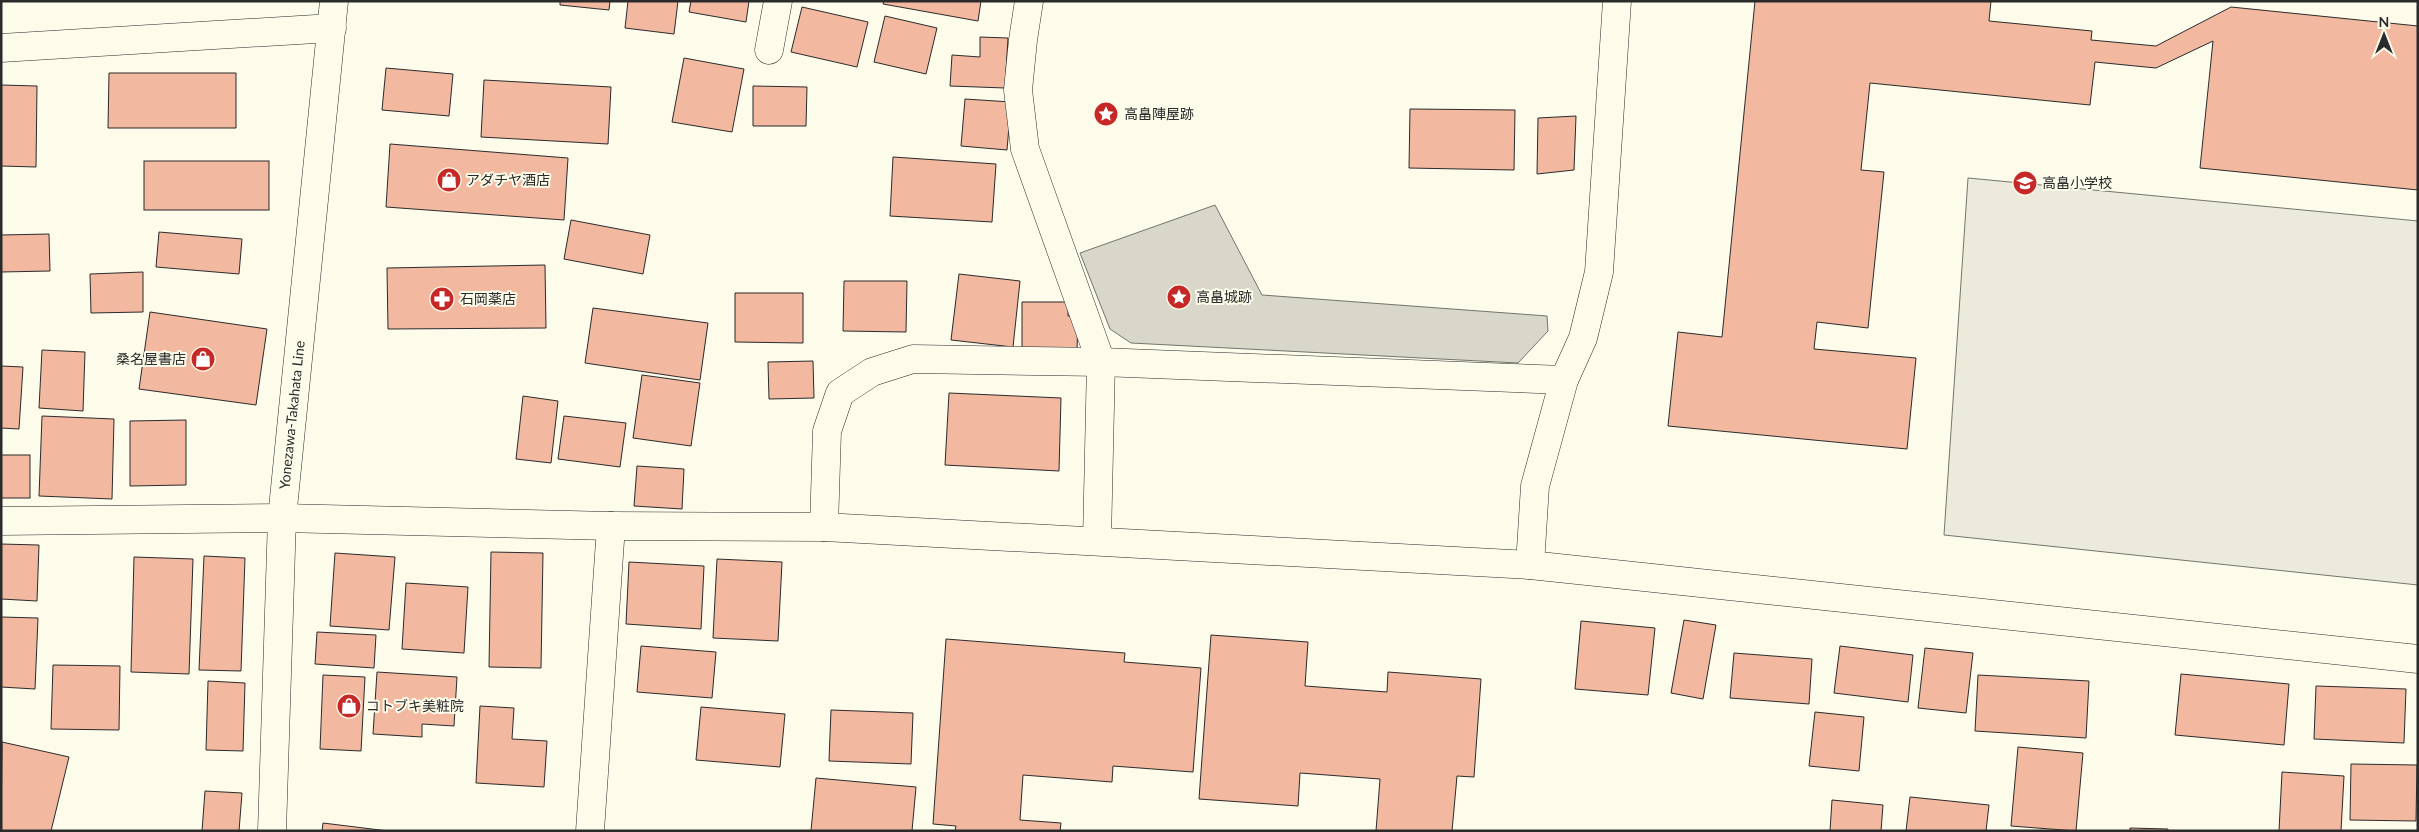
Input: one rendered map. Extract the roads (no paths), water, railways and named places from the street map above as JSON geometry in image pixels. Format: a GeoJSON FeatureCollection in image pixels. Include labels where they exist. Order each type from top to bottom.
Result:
{"type":"FeatureCollection","features":[{"type":"Feature","properties":{"kind":"street"},"geometry":{"type":"LineString","coordinates":[[769,50],[778,1]]}},
{"type":"Feature","properties":{"kind":"street"},"geometry":{"type":"LineString","coordinates":[[1029,1],[1018,90],[1024,149],[1101,362],[1098,540]]}},
{"type":"Feature","properties":{"kind":"street"},"geometry":{"type":"LineString","coordinates":[[1530,565],[1535,486],[1564,380],[1583,338],[1599,272],[1618,1]]}},
{"type":"Feature","properties":{"kind":"street"},"geometry":{"type":"LineString","coordinates":[[1,48],[333,14]]}},
{"type":"Feature","properties":{"kind":"street","name":"Yonezawa-Takahata Line"},"geometry":{"type":"LineString","coordinates":[[272,831],[282,518],[333,14]]}},
{"type":"Feature","properties":{"kind":"street"},"geometry":{"type":"LineString","coordinates":[[824,527],[826,430],[840,393],[872,372],[913,359],[1101,362],[1564,380]]}},
{"type":"Feature","properties":{"kind":"street"},"geometry":{"type":"LineString","coordinates":[[1,521],[282,518],[612,526],[824,527],[1098,540],[1530,565],[2418,658]]}},
{"type":"Feature","properties":{"kind":"street"},"geometry":{"type":"LineString","coordinates":[[590,831],[612,526]]}},
{"type":"Feature","properties":{"kind":"place","name":"高畠陣屋跡"},"geometry":{"type":"Point","coordinates":[1106,114]}},
{"type":"Feature","properties":{"kind":"place","name":"アダチヤ酒店"},"geometry":{"type":"Point","coordinates":[449,180]}},
{"type":"Feature","properties":{"kind":"place","name":"高畠小学校"},"geometry":{"type":"Point","coordinates":[2025,183]}},
{"type":"Feature","properties":{"kind":"place","name":"高畠城跡"},"geometry":{"type":"Point","coordinates":[1179,297]}},
{"type":"Feature","properties":{"kind":"place","name":"石岡薬店"},"geometry":{"type":"Point","coordinates":[442,299]}},
{"type":"Feature","properties":{"kind":"place","name":"桑名屋書店"},"geometry":{"type":"Point","coordinates":[203,359]}},
{"type":"Feature","properties":{"kind":"place","name":"コトブキ美粧院"},"geometry":{"type":"Point","coordinates":[349,706]}}]}
